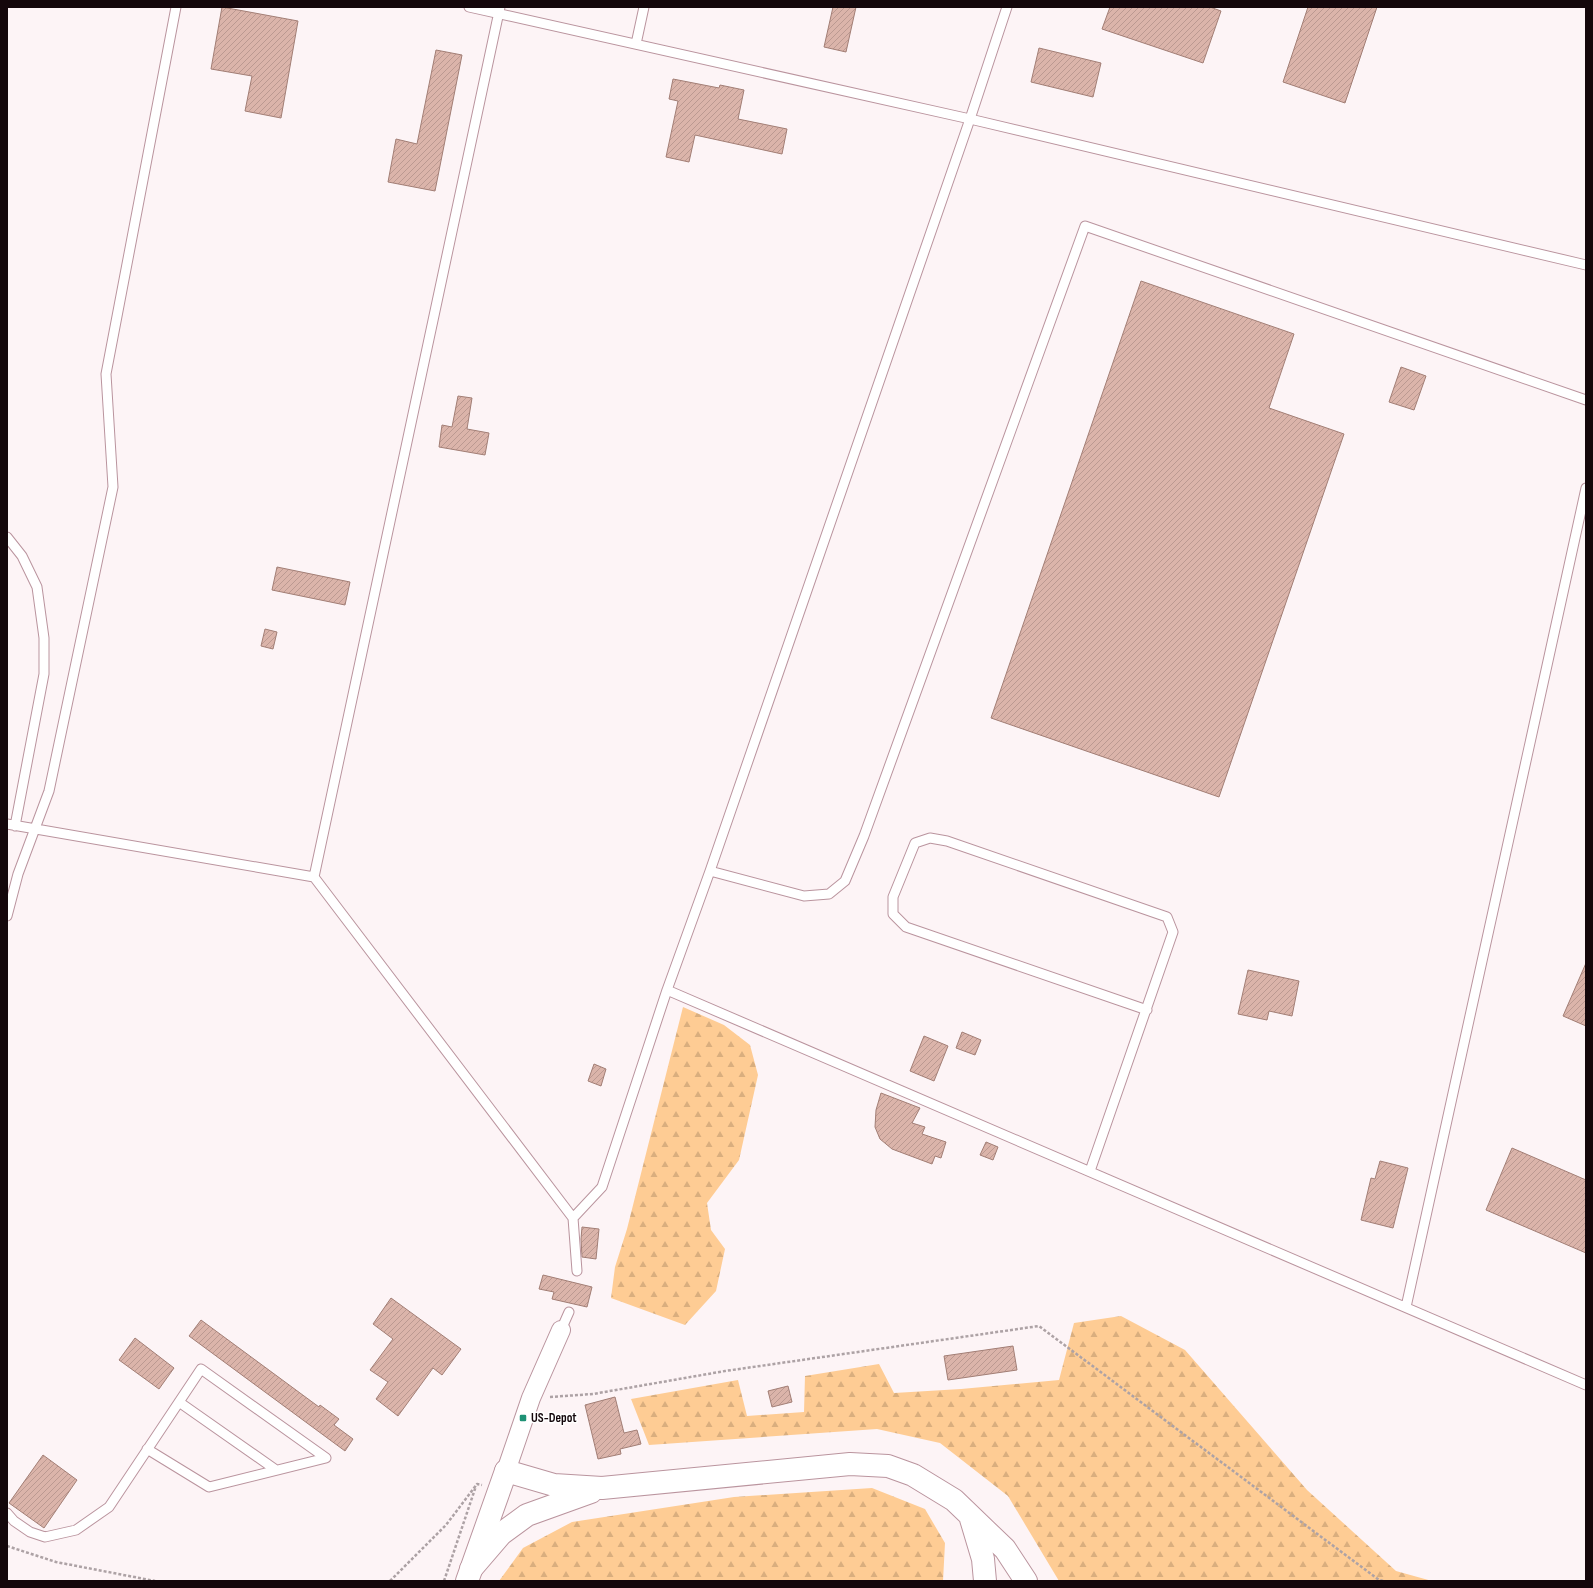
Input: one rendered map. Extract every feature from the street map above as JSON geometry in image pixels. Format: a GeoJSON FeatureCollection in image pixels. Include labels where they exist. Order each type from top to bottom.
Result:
{"type":"FeatureCollection","features":[{"type":"Feature","properties":{"kind":"main road"},"geometry":{"type":"LineString","coordinates":[[469,1575],[503,1480],[602,1488],[850,1464],[888,1466],[913,1475],[954,1500],[1005,1549],[1026,1581]]}},
{"type":"Feature","properties":{"kind":"main road"},"geometry":{"type":"LineString","coordinates":[[469,1575],[501,1534],[527,1515],[602,1488]]}},
{"type":"Feature","properties":{"kind":"main road"},"geometry":{"type":"LineString","coordinates":[[970,1516],[983,1559],[985,1581]]}},
{"type":"Feature","properties":{"kind":"street"},"geometry":{"type":"LineString","coordinates":[[503,1480],[531,1398],[561,1330]]}},
{"type":"Feature","properties":{"kind":"lane"},"geometry":{"type":"LineString","coordinates":[[7,916],[18,874],[49,791],[112,487],[106,374],[176,7]]}},
{"type":"Feature","properties":{"kind":"lane"},"geometry":{"type":"LineString","coordinates":[[469,7],[500,10],[636,44],[970,119],[1586,265]]}},
{"type":"Feature","properties":{"kind":"lane"},"geometry":{"type":"LineString","coordinates":[[636,44],[644,7]]}},
{"type":"Feature","properties":{"kind":"lane"},"geometry":{"type":"LineString","coordinates":[[573,1218],[602,1187],[667,990],[710,871],[970,119],[1007,7]]}},
{"type":"Feature","properties":{"kind":"lane"},"geometry":{"type":"LineString","coordinates":[[314,877],[500,10]]}},
{"type":"Feature","properties":{"kind":"lane"},"geometry":{"type":"LineString","coordinates":[[710,871],[804,896],[829,894],[846,881],[864,836],[1085,226],[1586,400]]}},
{"type":"Feature","properties":{"kind":"lane"},"geometry":{"type":"LineString","coordinates":[[1406,1307],[1586,488]]}},
{"type":"Feature","properties":{"kind":"lane"},"geometry":{"type":"LineString","coordinates":[[7,538],[22,556],[38,587],[44,638],[44,674],[11,825],[314,877],[573,1218],[577,1271]]}},
{"type":"Feature","properties":{"kind":"lane"},"geometry":{"type":"LineString","coordinates":[[1090,1171],[1147,1010],[1173,932],[1167,917],[947,841],[930,838],[915,843],[894,897],[893,914],[906,927],[1147,1010]]}},
{"type":"Feature","properties":{"kind":"lane"},"geometry":{"type":"LineString","coordinates":[[667,990],[1586,1385]]}},
{"type":"Feature","properties":{"kind":"lane"},"geometry":{"type":"LineString","coordinates":[[561,1330],[569,1312]]}},
{"type":"Feature","properties":{"kind":"lane"},"geometry":{"type":"LineString","coordinates":[[7,1513],[14,1521],[30,1532],[45,1537],[76,1530],[109,1507],[147,1449],[201,1369],[326,1458],[209,1487],[147,1449]]}},
{"type":"Feature","properties":{"kind":"lane"},"geometry":{"type":"LineString","coordinates":[[179,1402],[276,1470]]}},
{"type":"Feature","properties":{"kind":"path"},"geometry":{"type":"LineString","coordinates":[[531,1398],[593,1394],[733,1370],[1039,1326],[1383,1581]]}},
{"type":"Feature","properties":{"kind":"path"},"geometry":{"type":"LineString","coordinates":[[390,1581],[446,1525],[477,1484],[503,1480]]}},
{"type":"Feature","properties":{"kind":"path"},"geometry":{"type":"LineString","coordinates":[[444,1581],[477,1484]]}},
{"type":"Feature","properties":{"kind":"path"},"geometry":{"type":"LineString","coordinates":[[7,1546],[56,1562],[155,1581]]}},
{"type":"Feature","properties":{"kind":"green space"},"geometry":{"type":"Polygon","coordinates":[[[683,1007],[724,1025],[750,1045],[758,1075],[739,1160],[707,1203],[711,1230],[725,1249],[716,1291],[685,1325],[611,1298],[615,1267],[627,1229],[683,1007]]]}},
{"type":"Feature","properties":{"kind":"green space"},"geometry":{"type":"Polygon","coordinates":[[[1121,1316],[1185,1350],[1307,1490],[1396,1571],[1432,1581],[1059,1581],[1008,1496],[940,1443],[877,1429],[649,1445],[631,1399],[738,1380],[747,1416],[804,1412],[805,1376],[879,1364],[894,1393],[961,1389],[1059,1380],[1074,1323],[1121,1316]]]}},
{"type":"Feature","properties":{"kind":"green space"},"geometry":{"type":"Polygon","coordinates":[[[872,1488],[925,1509],[945,1543],[943,1581],[499,1581],[523,1548],[572,1522],[734,1497],[872,1488]]]}},
{"type":"Feature","properties":{"kind":"building"},"geometry":{"type":"Polygon","coordinates":[[[222,7],[298,21],[281,118],[245,111],[252,76],[211,69],[222,7]]]}},
{"type":"Feature","properties":{"kind":"building"},"geometry":{"type":"Polygon","coordinates":[[[833,7],[856,7],[846,52],[824,47],[833,7]]]}},
{"type":"Feature","properties":{"kind":"building"},"geometry":{"type":"Polygon","coordinates":[[[1110,7],[1210,7],[1221,11],[1203,63],[1102,29],[1110,7]]]}},
{"type":"Feature","properties":{"kind":"building"},"geometry":{"type":"Polygon","coordinates":[[[1308,7],[1377,7],[1345,103],[1283,82],[1308,7]]]}},
{"type":"Feature","properties":{"kind":"building"},"geometry":{"type":"Polygon","coordinates":[[[1039,48],[1101,63],[1093,97],[1031,82],[1039,48]]]}},
{"type":"Feature","properties":{"kind":"building"},"geometry":{"type":"Polygon","coordinates":[[[436,50],[462,55],[435,191],[388,182],[396,139],[417,144],[436,50]]]}},
{"type":"Feature","properties":{"kind":"building"},"geometry":{"type":"Polygon","coordinates":[[[673,79],[719,88],[720,85],[744,90],[738,119],[787,129],[782,154],[695,135],[689,162],[666,157],[678,101],[669,99],[673,79]]]}},
{"type":"Feature","properties":{"kind":"building"},"geometry":{"type":"Polygon","coordinates":[[[1141,281],[1294,334],[1269,408],[1344,434],[1219,797],[991,718],[1141,281]]]}},
{"type":"Feature","properties":{"kind":"building"},"geometry":{"type":"Polygon","coordinates":[[[1401,367],[1426,376],[1414,410],[1389,402],[1401,367]]]}},
{"type":"Feature","properties":{"kind":"building"},"geometry":{"type":"Polygon","coordinates":[[[458,396],[472,398],[467,429],[489,433],[485,455],[439,447],[442,425],[452,427],[458,396]]]}},
{"type":"Feature","properties":{"kind":"building"},"geometry":{"type":"Polygon","coordinates":[[[277,567],[350,582],[345,605],[272,590],[277,567]]]}},
{"type":"Feature","properties":{"kind":"building"},"geometry":{"type":"Polygon","coordinates":[[[265,629],[277,632],[273,649],[261,646],[265,629]]]}},
{"type":"Feature","properties":{"kind":"building"},"geometry":{"type":"Polygon","coordinates":[[[1586,963],[1586,1026],[1563,1016],[1586,963]]]}},
{"type":"Feature","properties":{"kind":"building"},"geometry":{"type":"Polygon","coordinates":[[[1248,970],[1299,981],[1292,1016],[1269,1011],[1267,1020],[1238,1014],[1248,970]]]}},
{"type":"Feature","properties":{"kind":"building"},"geometry":{"type":"Polygon","coordinates":[[[962,1032],[981,1040],[975,1055],[956,1048],[962,1032]]]}},
{"type":"Feature","properties":{"kind":"building"},"geometry":{"type":"Polygon","coordinates":[[[924,1036],[948,1046],[934,1081],[910,1071],[924,1036]]]}},
{"type":"Feature","properties":{"kind":"building"},"geometry":{"type":"Polygon","coordinates":[[[594,1064],[606,1069],[601,1086],[588,1081],[594,1064]]]}},
{"type":"Feature","properties":{"kind":"building"},"geometry":{"type":"Polygon","coordinates":[[[881,1093],[920,1108],[912,1123],[925,1127],[922,1134],[946,1142],[941,1158],[935,1156],[932,1164],[892,1149],[880,1139],[875,1127],[876,1110],[881,1093]]]}},
{"type":"Feature","properties":{"kind":"building"},"geometry":{"type":"Polygon","coordinates":[[[986,1142],[998,1147],[993,1160],[980,1155],[986,1142]]]}},
{"type":"Feature","properties":{"kind":"building"},"geometry":{"type":"Polygon","coordinates":[[[1512,1148],[1586,1180],[1586,1253],[1486,1210],[1512,1148]]]}},
{"type":"Feature","properties":{"kind":"building"},"geometry":{"type":"Polygon","coordinates":[[[1380,1161],[1408,1168],[1393,1228],[1361,1220],[1371,1178],[1375,1179],[1380,1161]]]}},
{"type":"Feature","properties":{"kind":"building"},"geometry":{"type":"Polygon","coordinates":[[[582,1227],[599,1229],[596,1259],[582,1257],[582,1227]]]}},
{"type":"Feature","properties":{"kind":"building"},"geometry":{"type":"Polygon","coordinates":[[[543,1275],[592,1287],[587,1307],[552,1299],[554,1292],[539,1289],[543,1275]]]}},
{"type":"Feature","properties":{"kind":"building"},"geometry":{"type":"Polygon","coordinates":[[[391,1298],[461,1349],[442,1375],[433,1368],[398,1416],[376,1399],[388,1382],[370,1370],[393,1339],[373,1324],[391,1298]]]}},
{"type":"Feature","properties":{"kind":"building"},"geometry":{"type":"Polygon","coordinates":[[[201,1320],[319,1407],[320,1405],[339,1419],[334,1425],[353,1439],[345,1451],[189,1336],[201,1320]]]}},
{"type":"Feature","properties":{"kind":"building"},"geometry":{"type":"Polygon","coordinates":[[[135,1338],[174,1368],[159,1389],[119,1360],[135,1338]]]}},
{"type":"Feature","properties":{"kind":"building"},"geometry":{"type":"Polygon","coordinates":[[[1013,1346],[1017,1370],[948,1380],[944,1356],[1013,1346]]]}},
{"type":"Feature","properties":{"kind":"building"},"geometry":{"type":"Polygon","coordinates":[[[788,1386],[792,1402],[772,1407],[768,1391],[788,1386]]]}},
{"type":"Feature","properties":{"kind":"building"},"geometry":{"type":"Polygon","coordinates":[[[615,1397],[624,1433],[637,1430],[641,1444],[620,1449],[621,1454],[598,1459],[585,1405],[615,1397]]]}},
{"type":"Feature","properties":{"kind":"building"},"geometry":{"type":"Polygon","coordinates":[[[43,1455],[77,1480],[44,1528],[9,1503],[43,1455]]]}},
{"type":"Feature","properties":{"kind":"place","name":"US-Depot"},"geometry":{"type":"Point","coordinates":[523,1418]}}]}
